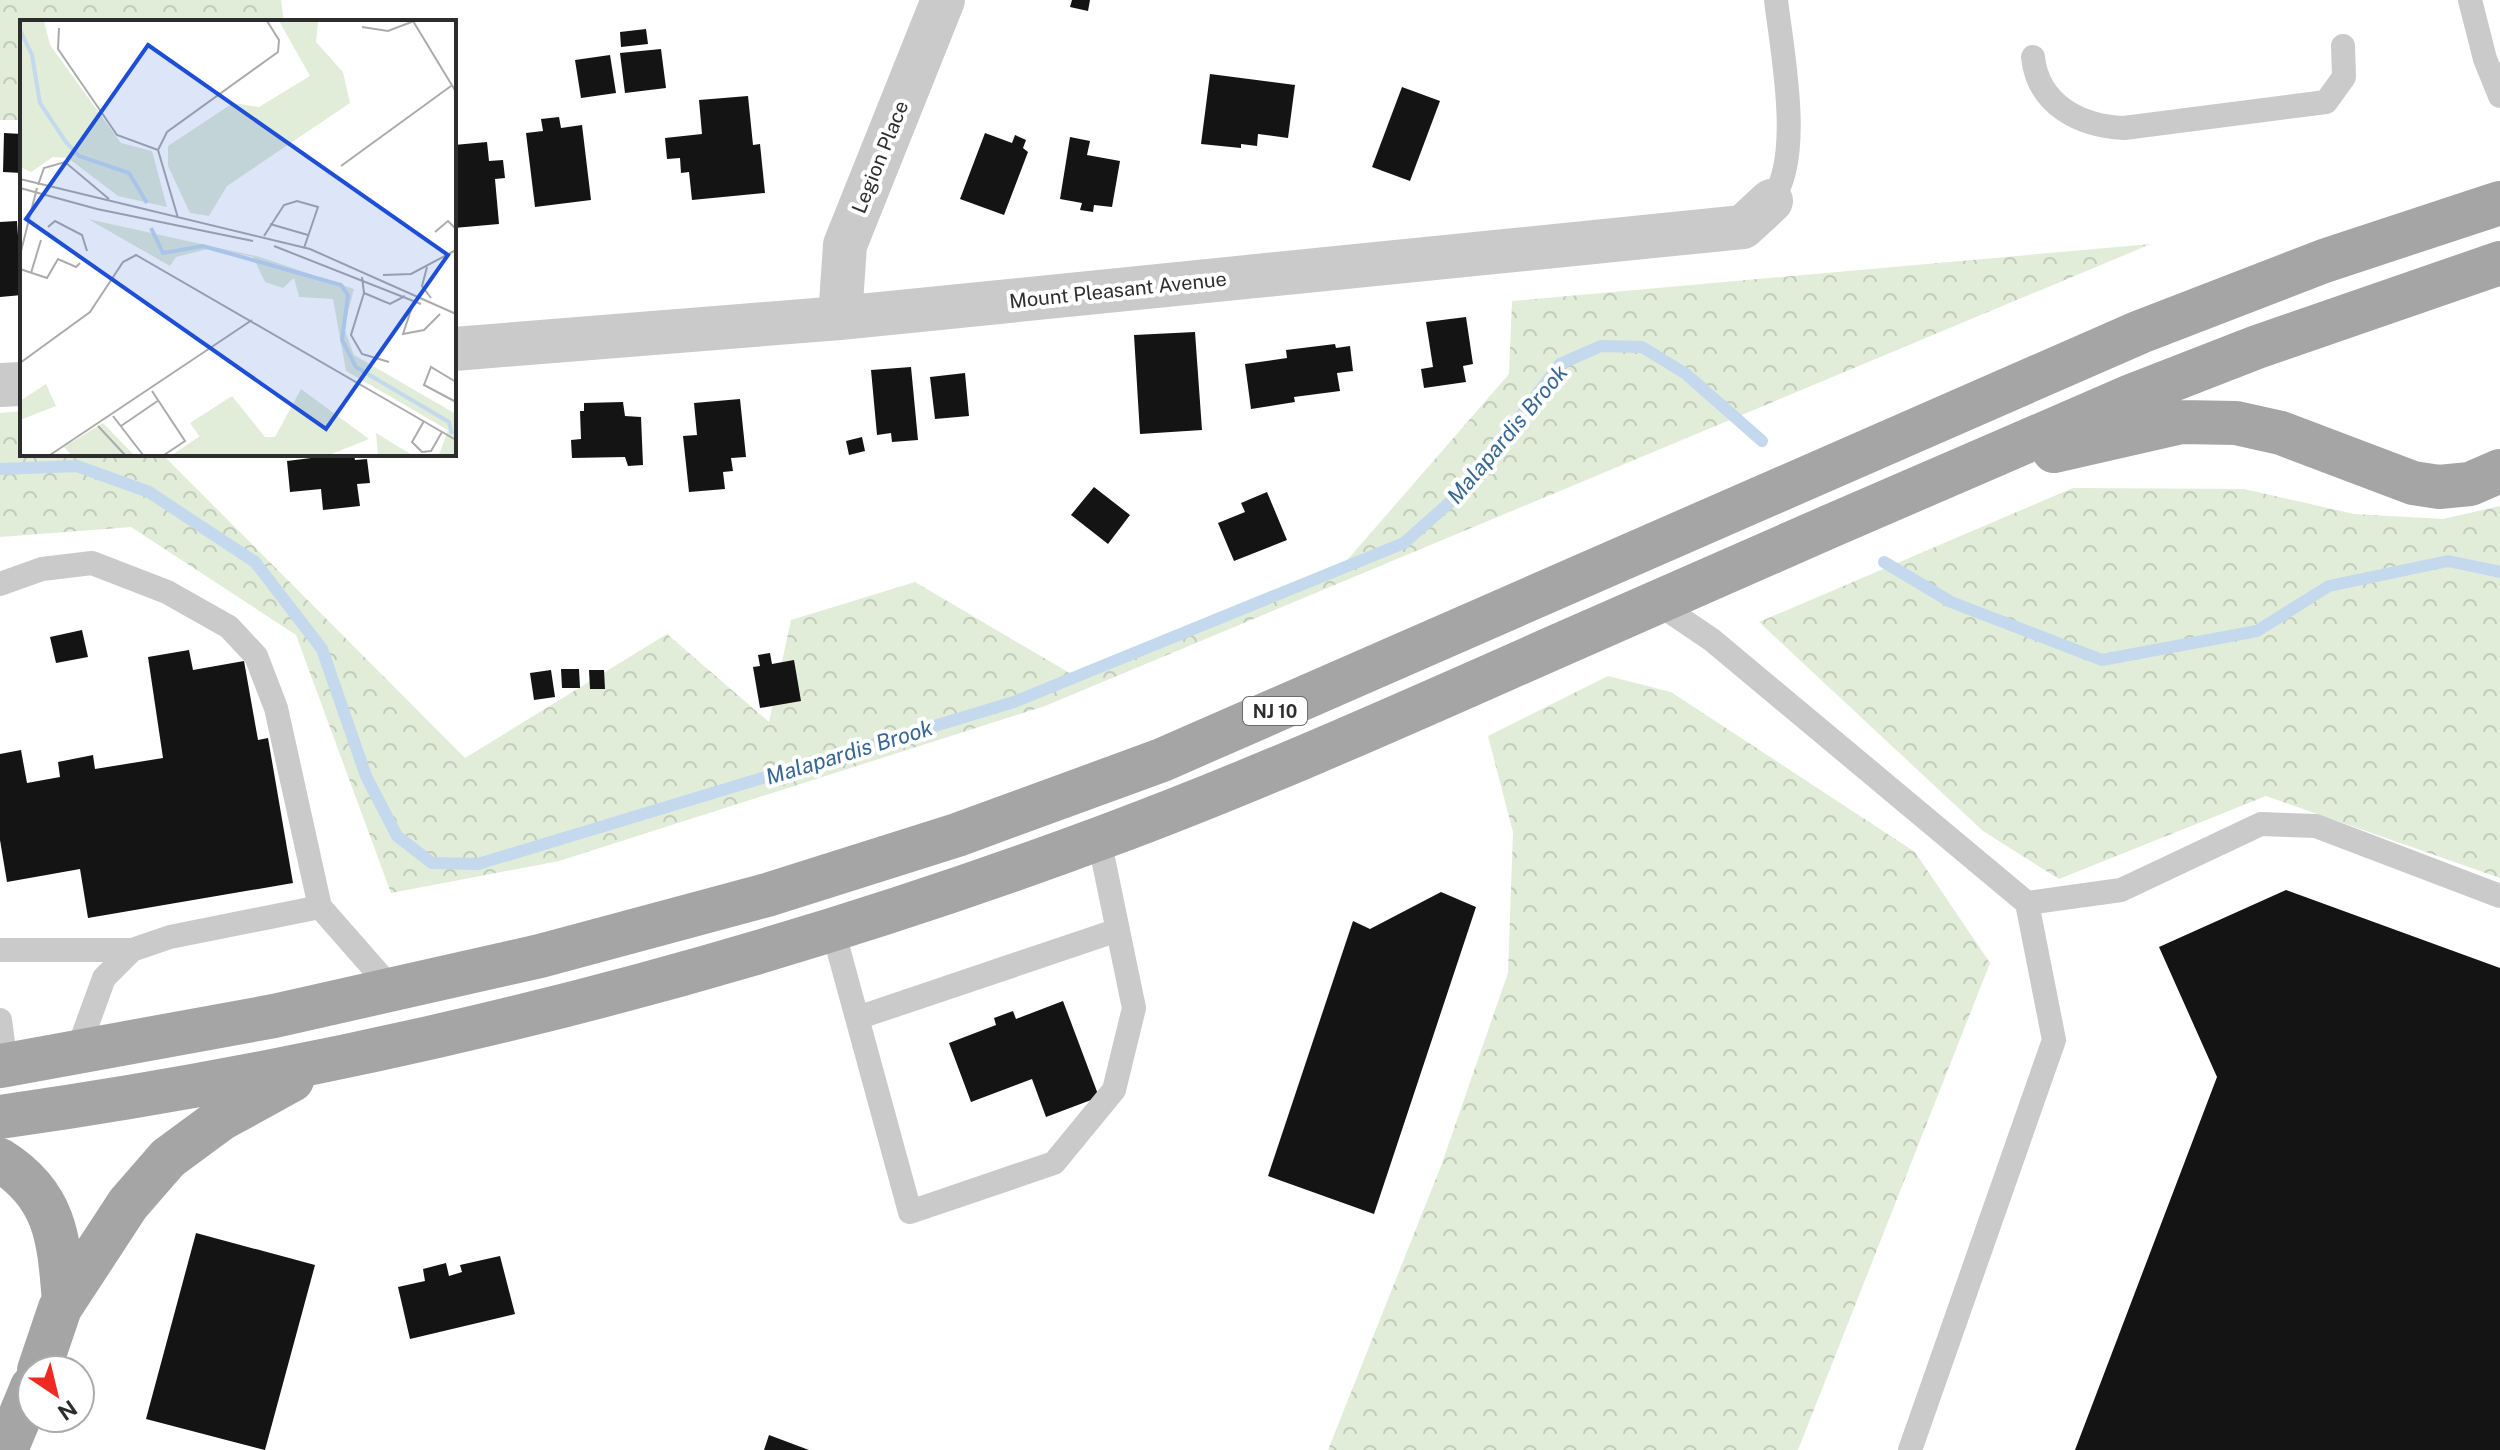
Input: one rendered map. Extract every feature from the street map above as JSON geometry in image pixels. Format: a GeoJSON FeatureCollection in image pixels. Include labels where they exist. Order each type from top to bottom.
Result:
{"type":"FeatureCollection","features":[{"type":"Feature","properties":{"kind":"main road","name":"NJ 10"},"geometry":{"type":"LineString","coordinates":[[3,1065],[274,1016],[540,956],[767,895],[957,835],[1162,760],[2140,332],[2324,261],[2500,203]]}},
{"type":"Feature","properties":{"kind":"main road","name":"NJ 10"},"geometry":{"type":"LineString","coordinates":[[0,1117],[322,1063],[629,991],[833,930],[1099,839],[1298,760],[2131,396],[2257,347],[2500,263]]}},
{"type":"Feature","properties":{"kind":"main road"},"geometry":{"type":"LineString","coordinates":[[1950,474],[2181,422],[2236,423],[2281,433],[2413,483],[2439,487],[2470,484],[2500,471]]}},
{"type":"Feature","properties":{"kind":"main road"},"geometry":{"type":"LineString","coordinates":[[45,1354],[64,1302],[128,1204],[168,1158],[221,1119],[322,1063]]}},
{"type":"Feature","properties":{"kind":"main road"},"geometry":{"type":"LineString","coordinates":[[0,1160],[23,1174],[40,1195],[52,1220],[60,1246],[64,1302]]}},
{"type":"Feature","properties":{"kind":"main road"},"geometry":{"type":"LineString","coordinates":[[6,1450],[16,1426]]}},
{"type":"Feature","properties":{"kind":"street","name":"Legion Place"},"geometry":{"type":"LineString","coordinates":[[840,318],[845,245],[943,0]]}},
{"type":"Feature","properties":{"kind":"street","name":"Mount Pleasant Avenue"},"geometry":{"type":"LineString","coordinates":[[456,349],[840,318],[1743,227],[1771,201]]}},
{"type":"Feature","properties":{"kind":"street"},"geometry":{"type":"LineString","coordinates":[[0,385],[20,384]]}},
{"type":"Feature","properties":{"kind":"lane"},"geometry":{"type":"LineString","coordinates":[[1771,201],[1780,190],[1789,141],[1776,0]]}},
{"type":"Feature","properties":{"kind":"lane"},"geometry":{"type":"LineString","coordinates":[[2470,0],[2485,59],[2500,96]]}},
{"type":"Feature","properties":{"kind":"lane"},"geometry":{"type":"LineString","coordinates":[[2033,57],[2036,81],[2076,119],[2097,127],[2124,128],[2326,102],[2344,77],[2343,46]]}},
{"type":"Feature","properties":{"kind":"lane"},"geometry":{"type":"LineString","coordinates":[[0,584],[42,569],[92,563],[167,592],[229,627],[256,656],[276,708],[320,907],[392,989]]}},
{"type":"Feature","properties":{"kind":"lane"},"geometry":{"type":"LineString","coordinates":[[1656,602],[1712,640],[2027,903],[2054,1040],[1910,1450]]}},
{"type":"Feature","properties":{"kind":"lane"},"geometry":{"type":"LineString","coordinates":[[2027,903],[2121,890],[2261,824],[2316,826],[2500,896]]}},
{"type":"Feature","properties":{"kind":"lane"},"geometry":{"type":"LineString","coordinates":[[833,930],[910,1212],[1054,1163],[1114,1090],[1134,1008],[1099,839]]}},
{"type":"Feature","properties":{"kind":"lane"},"geometry":{"type":"LineString","coordinates":[[0,950],[132,950],[170,937],[320,907]]}},
{"type":"Feature","properties":{"kind":"lane"},"geometry":{"type":"LineString","coordinates":[[857,1018],[1118,930]]}},
{"type":"Feature","properties":{"kind":"lane"},"geometry":{"type":"LineString","coordinates":[[77,1052],[104,978],[132,950]]}},
{"type":"Feature","properties":{"kind":"lane"},"geometry":{"type":"LineString","coordinates":[[0,1020],[3,1065]]}},
{"type":"Feature","properties":{"kind":"green space"},"geometry":{"type":"Polygon","coordinates":[[[0,0],[281,0],[284,20],[20,20],[20,120],[0,120],[0,0]]]}},
{"type":"Feature","properties":{"kind":"green space"},"geometry":{"type":"Polygon","coordinates":[[[2151,244],[1045,706],[559,861],[391,893],[296,635],[131,527],[0,537],[0,413],[20,411],[20,456],[164,456],[465,758],[667,634],[769,722],[791,620],[915,582],[1078,678],[1342,566],[1509,374],[1512,301],[2151,244]]]}},
{"type":"Feature","properties":{"kind":"green space"},"geometry":{"type":"Polygon","coordinates":[[[2073,488],[2244,489],[2354,514],[2443,519],[2500,506],[2500,878],[2266,796],[2059,879],[1983,831],[1759,622],[2073,488]]]}},
{"type":"Feature","properties":{"kind":"green space"},"geometry":{"type":"Polygon","coordinates":[[[1608,676],[1671,692],[1915,852],[1990,963],[1798,1450],[1328,1450],[1441,1166],[1508,973],[1513,832],[1488,736],[1608,676]]]}},
{"type":"Feature","properties":{"kind":"building"},"geometry":{"type":"Polygon","coordinates":[[[1072,0],[1090,0],[1088,11],[1070,7],[1072,0]]]}},
{"type":"Feature","properties":{"kind":"building"},"geometry":{"type":"Polygon","coordinates":[[[646,29],[648,44],[621,47],[620,32],[646,29]]]}},
{"type":"Feature","properties":{"kind":"building"},"geometry":{"type":"Polygon","coordinates":[[[661,49],[666,88],[625,93],[620,53],[661,49]]]}},
{"type":"Feature","properties":{"kind":"building"},"geometry":{"type":"Polygon","coordinates":[[[610,55],[616,93],[581,98],[575,60],[610,55]]]}},
{"type":"Feature","properties":{"kind":"building"},"geometry":{"type":"Polygon","coordinates":[[[1210,74],[1295,85],[1288,138],[1258,134],[1257,146],[1241,144],[1241,148],[1201,144],[1210,74]]]}},
{"type":"Feature","properties":{"kind":"building"},"geometry":{"type":"Polygon","coordinates":[[[1402,87],[1440,101],[1410,181],[1372,167],[1402,87]]]}},
{"type":"Feature","properties":{"kind":"building"},"geometry":{"type":"Polygon","coordinates":[[[748,96],[753,145],[760,144],[765,193],[692,200],[689,172],[681,173],[680,158],[667,159],[665,138],[702,134],[699,100],[748,96]]]}},
{"type":"Feature","properties":{"kind":"building"},"geometry":{"type":"Polygon","coordinates":[[[559,117],[561,128],[582,125],[591,200],[535,207],[526,133],[543,131],[541,119],[559,117]]]}},
{"type":"Feature","properties":{"kind":"building"},"geometry":{"type":"Polygon","coordinates":[[[4,133],[20,134],[20,173],[3,172],[4,133]]]}},
{"type":"Feature","properties":{"kind":"building"},"geometry":{"type":"Polygon","coordinates":[[[985,133],[1012,143],[1015,135],[1026,140],[1023,148],[1028,152],[1004,215],[960,199],[985,133]]]}},
{"type":"Feature","properties":{"kind":"building"},"geometry":{"type":"Polygon","coordinates":[[[1070,137],[1090,141],[1087,155],[1120,161],[1112,207],[1094,205],[1093,212],[1080,210],[1082,203],[1060,199],[1070,137]]]}},
{"type":"Feature","properties":{"kind":"building"},"geometry":{"type":"Polygon","coordinates":[[[487,142],[489,161],[503,160],[505,178],[495,179],[499,224],[456,228],[456,145],[487,142]]]}},
{"type":"Feature","properties":{"kind":"building"},"geometry":{"type":"Polygon","coordinates":[[[17,221],[20,295],[0,297],[0,222],[17,221]]]}},
{"type":"Feature","properties":{"kind":"building"},"geometry":{"type":"Polygon","coordinates":[[[1466,317],[1473,364],[1463,366],[1466,382],[1424,388],[1421,369],[1433,367],[1426,322],[1466,317]]]}},
{"type":"Feature","properties":{"kind":"building"},"geometry":{"type":"Polygon","coordinates":[[[1195,332],[1202,430],[1140,434],[1134,335],[1195,332]]]}},
{"type":"Feature","properties":{"kind":"building"},"geometry":{"type":"Polygon","coordinates":[[[1335,344],[1336,348],[1350,346],[1353,371],[1337,373],[1340,391],[1294,397],[1295,402],[1251,409],[1245,364],[1287,358],[1286,350],[1335,344]]]}},
{"type":"Feature","properties":{"kind":"building"},"geometry":{"type":"Polygon","coordinates":[[[911,367],[918,440],[892,442],[891,433],[877,435],[871,370],[911,367]]]}},
{"type":"Feature","properties":{"kind":"building"},"geometry":{"type":"Polygon","coordinates":[[[965,373],[969,416],[935,419],[930,377],[965,373]]]}},
{"type":"Feature","properties":{"kind":"building"},"geometry":{"type":"Polygon","coordinates":[[[740,399],[746,457],[731,458],[733,471],[723,472],[725,489],[689,492],[683,436],[697,435],[694,403],[740,399]]]}},
{"type":"Feature","properties":{"kind":"building"},"geometry":{"type":"Polygon","coordinates":[[[623,402],[625,416],[641,417],[643,465],[628,466],[625,457],[572,458],[571,440],[581,439],[580,411],[584,411],[584,403],[623,402]]]}},
{"type":"Feature","properties":{"kind":"building"},"geometry":{"type":"Polygon","coordinates":[[[862,437],[865,451],[849,455],[846,441],[862,437]]]}},
{"type":"Feature","properties":{"kind":"building"},"geometry":{"type":"Polygon","coordinates":[[[354,456],[355,460],[367,459],[370,483],[357,484],[360,506],[323,510],[321,489],[290,492],[287,461],[354,456]]]}},
{"type":"Feature","properties":{"kind":"building"},"geometry":{"type":"Polygon","coordinates":[[[1094,487],[1130,515],[1108,544],[1071,515],[1094,487]]]}},
{"type":"Feature","properties":{"kind":"building"},"geometry":{"type":"Polygon","coordinates":[[[1267,492],[1287,540],[1234,561],[1218,523],[1245,512],[1241,503],[1267,492]]]}},
{"type":"Feature","properties":{"kind":"building"},"geometry":{"type":"Polygon","coordinates":[[[82,630],[88,657],[56,663],[50,637],[82,630]]]}},
{"type":"Feature","properties":{"kind":"building"},"geometry":{"type":"Polygon","coordinates":[[[189,650],[193,670],[244,661],[258,740],[268,738],[293,883],[88,918],[80,869],[7,882],[0,840],[0,754],[21,750],[27,783],[60,777],[58,762],[93,755],[95,769],[163,758],[148,657],[189,650]]]}},
{"type":"Feature","properties":{"kind":"building"},"geometry":{"type":"Polygon","coordinates":[[[770,653],[772,664],[794,660],[801,701],[760,708],[753,667],[760,666],[758,655],[770,653]]]}},
{"type":"Feature","properties":{"kind":"building"},"geometry":{"type":"Polygon","coordinates":[[[561,669],[579,669],[580,688],[562,688],[561,669]]]}},
{"type":"Feature","properties":{"kind":"building"},"geometry":{"type":"Polygon","coordinates":[[[551,670],[555,697],[534,700],[530,673],[551,670]]]}},
{"type":"Feature","properties":{"kind":"building"},"geometry":{"type":"Polygon","coordinates":[[[589,670],[604,670],[605,689],[590,689],[589,670]]]}},
{"type":"Feature","properties":{"kind":"building"},"geometry":{"type":"Polygon","coordinates":[[[2286,890],[2500,968],[2500,1450],[2075,1450],[2217,1077],[2159,947],[2286,890]]]}},
{"type":"Feature","properties":{"kind":"building"},"geometry":{"type":"Polygon","coordinates":[[[1441,892],[1476,907],[1374,1214],[1268,1176],[1353,921],[1370,929],[1441,892]]]}},
{"type":"Feature","properties":{"kind":"building"},"geometry":{"type":"Polygon","coordinates":[[[1063,1001],[1099,1097],[1046,1117],[1032,1079],[971,1102],[949,1043],[996,1025],[994,1018],[1013,1011],[1016,1019],[1063,1001]]]}},
{"type":"Feature","properties":{"kind":"building"},"geometry":{"type":"Polygon","coordinates":[[[196,1233],[315,1265],[265,1450],[146,1419],[196,1233]]]}},
{"type":"Feature","properties":{"kind":"building"},"geometry":{"type":"Polygon","coordinates":[[[500,1256],[515,1314],[410,1339],[398,1287],[425,1281],[423,1269],[446,1263],[449,1276],[462,1272],[460,1265],[500,1256]]]}},
{"type":"Feature","properties":{"kind":"building"},"geometry":{"type":"Polygon","coordinates":[[[769,1435],[809,1450],[764,1450],[769,1435]]]}},
{"type":"Feature","properties":{"kind":"waterway","name":"Malapardis Brook"},"geometry":{"type":"LineString","coordinates":[[0,469],[77,466],[149,492],[255,562],[322,649],[366,776],[397,836],[432,863],[478,864],[1014,702],[1404,543],[1466,488],[1560,364],[1601,346],[1642,347],[1686,374],[1762,441]]}},
{"type":"Feature","properties":{"kind":"waterway","name":"Malapardis Brook"},"geometry":{"type":"LineString","coordinates":[[1884,562],[1951,602],[2102,660],[2257,631],[2329,586],[2448,561],[2500,572]]}}]}
